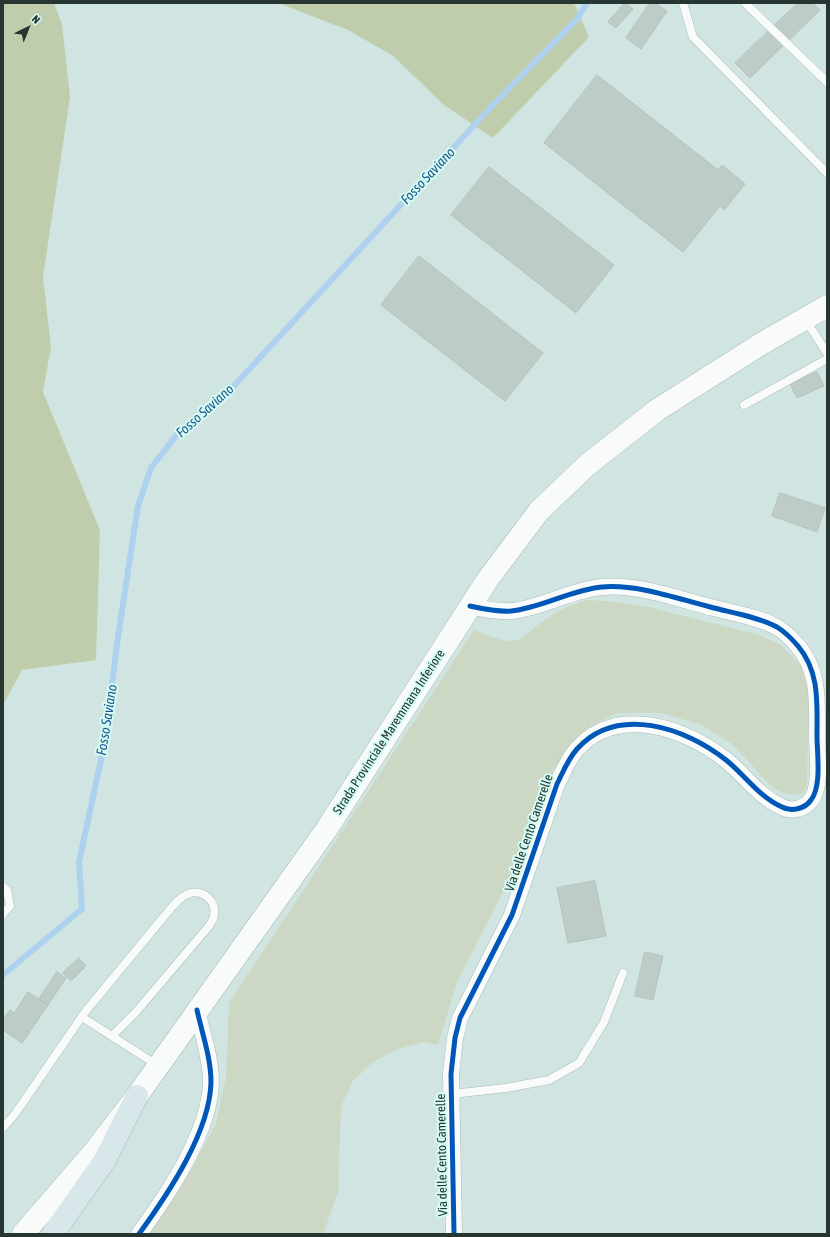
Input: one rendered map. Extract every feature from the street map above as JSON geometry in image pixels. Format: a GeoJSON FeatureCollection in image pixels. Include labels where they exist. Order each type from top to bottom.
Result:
{"type":"FeatureCollection","features":[{"type":"Feature","properties":{"kind":"highway"},"geometry":{"type":"LineString","coordinates":[[53,1234],[105,1160],[137,1096]]}},
{"type":"Feature","properties":{"kind":"main road","name":"Strada Provinciale Maremmana Inferiore"},"geometry":{"type":"LineString","coordinates":[[23,1234],[94,1152],[137,1096],[157,1065],[326,830],[470,606],[506,553],[539,511],[603,450],[657,410],[761,344],[827,306]]}},
{"type":"Feature","properties":{"kind":"street","name":"Via delle Cento Camerelle"},"geometry":{"type":"LineString","coordinates":[[454,1234],[452,1094],[453,1050],[460,1018],[512,915],[557,784],[566,765],[584,742],[604,730],[623,724],[647,724],[670,730],[693,739],[722,757],[767,798],[781,807],[790,810],[807,805],[814,796],[817,784],[817,695],[815,676],[803,652],[790,638],[776,627],[756,619],[644,590],[623,587],[600,587],[579,591],[526,608],[512,610],[491,610],[470,606]]}},
{"type":"Feature","properties":{"kind":"street"},"geometry":{"type":"LineString","coordinates":[[139,1234],[167,1192],[186,1159],[200,1131],[206,1114],[211,1081],[209,1062],[197,1010]]}},
{"type":"Feature","properties":{"kind":"lane"},"geometry":{"type":"LineString","coordinates":[[683,3],[693,37],[827,173]]}},
{"type":"Feature","properties":{"kind":"lane"},"geometry":{"type":"LineString","coordinates":[[745,3],[827,82]]}},
{"type":"Feature","properties":{"kind":"lane"},"geometry":{"type":"LineString","coordinates":[[805,318],[827,353]]}},
{"type":"Feature","properties":{"kind":"lane"},"geometry":{"type":"LineString","coordinates":[[744,405],[827,359]]}},
{"type":"Feature","properties":{"kind":"lane"},"geometry":{"type":"LineString","coordinates":[[3,887],[7,890],[10,906],[3,914]]}},
{"type":"Feature","properties":{"kind":"lane"},"geometry":{"type":"LineString","coordinates":[[3,1128],[15,1114],[82,1017],[180,898],[188,893],[204,894],[211,900],[214,907],[214,916],[209,926],[136,1012],[112,1036]]}},
{"type":"Feature","properties":{"kind":"lane"},"geometry":{"type":"LineString","coordinates":[[452,1094],[506,1088],[549,1080],[579,1063],[604,1022],[623,972]]}},
{"type":"Feature","properties":{"kind":"lane"},"geometry":{"type":"LineString","coordinates":[[82,1017],[157,1065]]}},
{"type":"Feature","properties":{"kind":"green space"},"geometry":{"type":"Polygon","coordinates":[[[3,3],[54,3],[62,24],[70,97],[43,277],[51,347],[43,392],[100,530],[96,660],[22,670],[3,705],[3,3]]]}},
{"type":"Feature","properties":{"kind":"green space"},"geometry":{"type":"Polygon","coordinates":[[[278,3],[574,3],[589,37],[493,138],[444,105],[392,55],[348,30],[278,3]]]}},
{"type":"Feature","properties":{"kind":"green space"},"geometry":{"type":"Polygon","coordinates":[[[587,600],[607,601],[648,607],[759,635],[781,645],[801,666],[809,692],[807,785],[804,792],[798,795],[783,793],[772,787],[732,744],[702,725],[661,713],[617,713],[592,725],[570,744],[554,768],[520,859],[457,982],[438,1045],[425,1042],[398,1049],[373,1062],[352,1082],[341,1107],[338,1192],[323,1234],[149,1234],[191,1171],[216,1123],[226,1078],[229,1003],[474,630],[491,637],[512,641],[526,635],[542,622],[566,607],[587,600]]]}},
{"type":"Feature","properties":{"kind":"building"},"geometry":{"type":"Polygon","coordinates":[[[625,3],[633,9],[616,28],[608,22],[625,3]]]}},
{"type":"Feature","properties":{"kind":"building"},"geometry":{"type":"Polygon","coordinates":[[[650,3],[655,3],[667,11],[641,49],[626,38],[650,3]]]}},
{"type":"Feature","properties":{"kind":"building"},"geometry":{"type":"Polygon","coordinates":[[[798,3],[812,3],[820,10],[750,78],[735,63],[798,3]]]}},
{"type":"Feature","properties":{"kind":"building"},"geometry":{"type":"Polygon","coordinates":[[[597,75],[718,170],[722,165],[745,184],[724,210],[720,206],[683,252],[544,143],[597,75]]]}},
{"type":"Feature","properties":{"kind":"building"},"geometry":{"type":"Polygon","coordinates":[[[489,167],[614,265],[576,313],[451,215],[489,167]]]}},
{"type":"Feature","properties":{"kind":"building"},"geometry":{"type":"Polygon","coordinates":[[[419,256],[543,353],[505,401],[381,305],[419,256]]]}},
{"type":"Feature","properties":{"kind":"building"},"geometry":{"type":"Polygon","coordinates":[[[817,372],[824,386],[797,398],[790,384],[817,372]]]}},
{"type":"Feature","properties":{"kind":"building"},"geometry":{"type":"Polygon","coordinates":[[[780,493],[825,508],[817,532],[772,516],[780,493]]]}},
{"type":"Feature","properties":{"kind":"building"},"geometry":{"type":"Polygon","coordinates":[[[595,881],[606,936],[568,943],[557,888],[595,881]]]}},
{"type":"Feature","properties":{"kind":"building"},"geometry":{"type":"Polygon","coordinates":[[[645,952],[663,956],[653,1000],[635,996],[645,952]]]}},
{"type":"Feature","properties":{"kind":"building"},"geometry":{"type":"Polygon","coordinates":[[[79,958],[86,966],[71,981],[63,973],[79,958]]]}},
{"type":"Feature","properties":{"kind":"building"},"geometry":{"type":"Polygon","coordinates":[[[57,972],[66,978],[48,1005],[39,999],[57,972]]]}},
{"type":"Feature","properties":{"kind":"building"},"geometry":{"type":"Polygon","coordinates":[[[28,992],[48,1005],[22,1043],[3,1030],[3,1020],[10,1010],[14,1013],[28,992]]]}},
{"type":"Feature","properties":{"kind":"waterway","name":"Fosso Saviano"},"geometry":{"type":"LineString","coordinates":[[3,975],[82,909],[79,862],[104,746],[118,637],[138,506],[151,468],[178,433],[231,389],[490,108],[577,19],[587,3]]}},
{"type":"Feature","properties":{"kind":"cycle path"},"geometry":{"type":"LineString","coordinates":[[454,1234],[451,1074],[455,1038],[460,1018],[512,915],[557,784],[577,749],[593,735],[612,727],[631,724],[652,726],[672,731],[691,738],[710,748],[733,766],[766,798],[786,809],[798,809],[805,806],[814,794],[818,778],[817,700],[814,677],[805,656],[798,646],[786,633],[777,627],[746,616],[658,593],[616,587],[590,589],[534,606],[511,611],[496,611],[470,606]]}},
{"type":"Feature","properties":{"kind":"cycle path"},"geometry":{"type":"LineString","coordinates":[[139,1234],[186,1162],[203,1121],[209,1101],[211,1082],[210,1064],[197,1010]]}}]}
